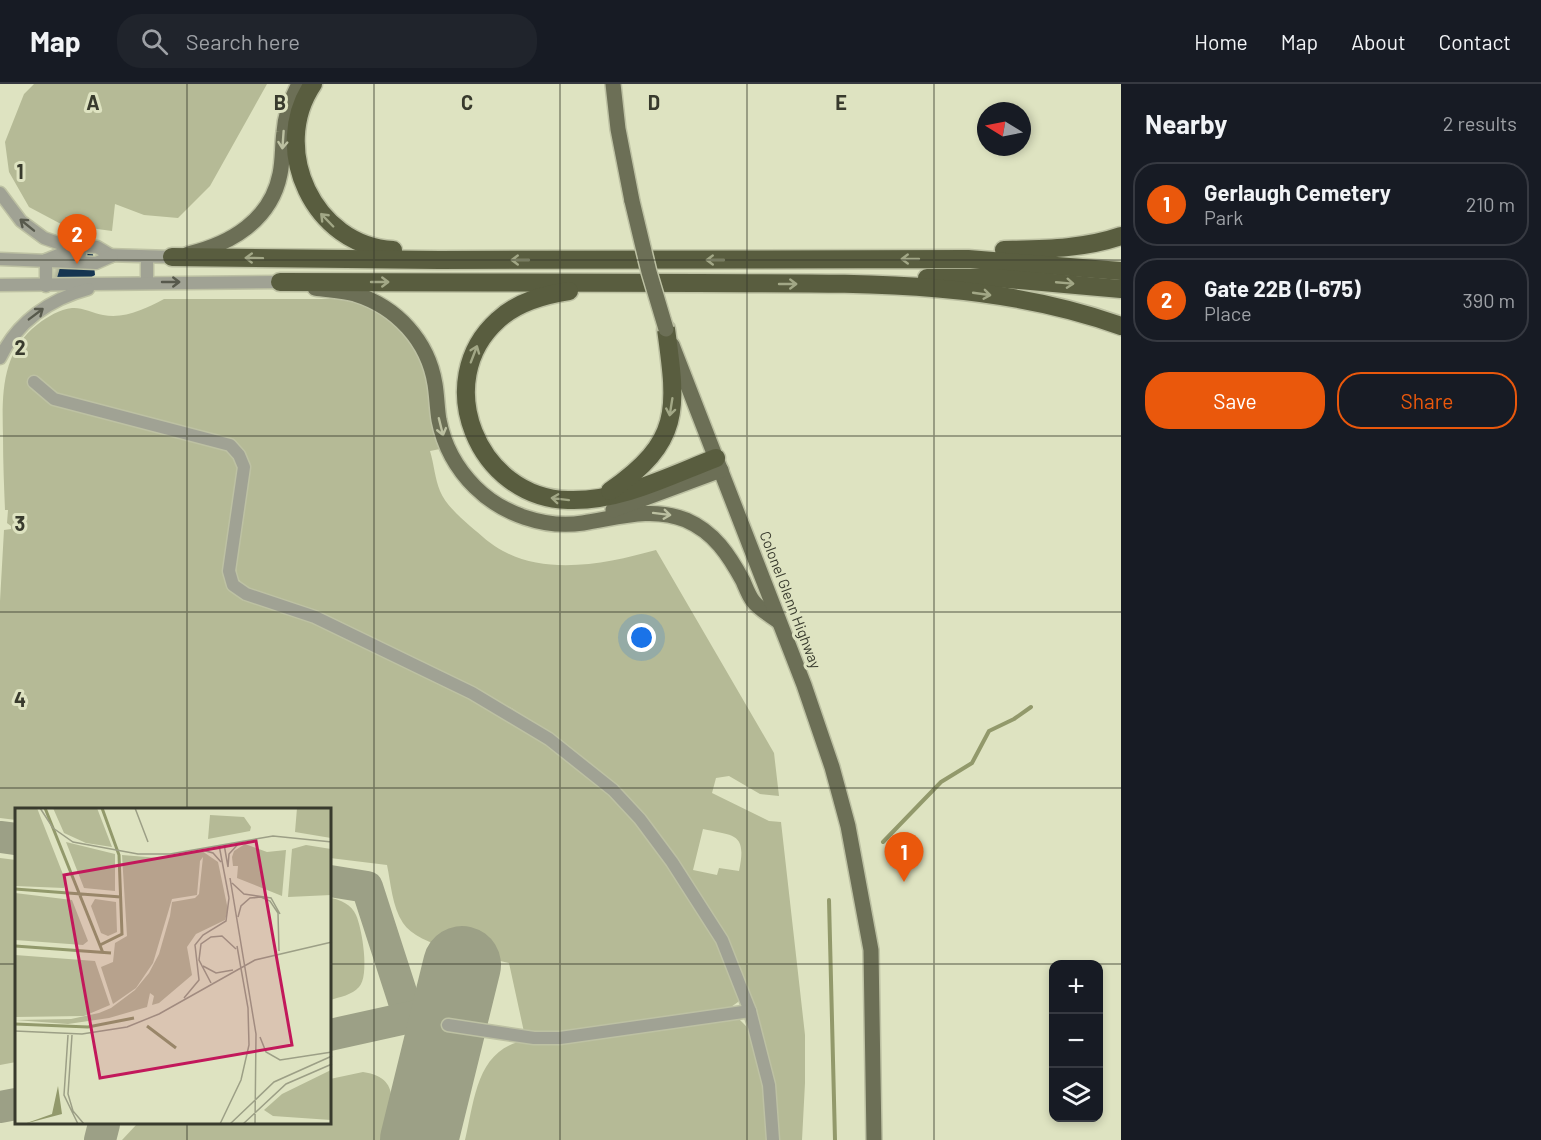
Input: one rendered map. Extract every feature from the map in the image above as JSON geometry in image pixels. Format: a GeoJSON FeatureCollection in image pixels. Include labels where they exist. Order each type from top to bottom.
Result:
{"type":"FeatureCollection","features":[{"type":"Feature","properties":{"kind":"highway"},"geometry":{"type":"LineString","coordinates":[[314,84],[301,109],[296,146],[301,176],[313,203],[334,227],[359,243],[381,250],[399,251],[439,260]]}},
{"type":"Feature","properties":{"kind":"highway"},"geometry":{"type":"LineString","coordinates":[[968,259],[981,251],[1077,246],[1121,236]]}},
{"type":"Feature","properties":{"kind":"highway"},"geometry":{"type":"LineString","coordinates":[[172,257],[439,260],[968,259],[1121,271]]}},
{"type":"Feature","properties":{"kind":"highway"},"geometry":{"type":"LineString","coordinates":[[882,284],[896,278],[996,278],[1121,289]]}},
{"type":"Feature","properties":{"kind":"highway"},"geometry":{"type":"LineString","coordinates":[[280,282],[882,284],[1002,297],[1081,314],[1121,326]]}},
{"type":"Feature","properties":{"kind":"highway"},"geometry":{"type":"LineString","coordinates":[[603,283],[542,296],[512,309],[498,320],[479,343],[468,378],[466,398],[475,437],[490,461],[509,479],[529,491],[567,500],[617,496],[718,464]]}},
{"type":"Feature","properties":{"kind":"highway"},"geometry":{"type":"LineString","coordinates":[[601,496],[642,467],[664,436],[672,410],[673,394],[666,328]]}},
{"type":"Feature","properties":{"kind":"main road"},"geometry":{"type":"LineString","coordinates":[[172,257],[223,243],[245,229],[264,209],[280,174],[285,119],[299,84]]}},
{"type":"Feature","properties":{"kind":"main road","name":"Colonel Glenn Highway"},"geometry":{"type":"LineString","coordinates":[[613,84],[618,129],[632,201],[649,272],[666,328],[804,685],[832,766],[855,859],[871,958],[874,1140]]}},
{"type":"Feature","properties":{"kind":"main road"},"geometry":{"type":"LineString","coordinates":[[280,282],[352,293],[375,302],[400,318],[420,342],[430,364],[439,420],[448,448],[466,477],[483,495],[508,511],[537,521],[570,525],[604,518],[659,513],[697,525],[725,549],[754,602],[778,621]]}},
{"type":"Feature","properties":{"kind":"main road"},"geometry":{"type":"LineString","coordinates":[[604,518],[610,512],[718,464]]}},
{"type":"Feature","properties":{"kind":"street"},"geometry":{"type":"LineString","coordinates":[[0,193],[21,221],[63,253]]}},
{"type":"Feature","properties":{"kind":"street"},"geometry":{"type":"LineString","coordinates":[[44,238],[64,245],[98,247],[112,256]]}},
{"type":"Feature","properties":{"kind":"street"},"geometry":{"type":"LineString","coordinates":[[46,260],[63,253],[172,257]]}},
{"type":"Feature","properties":{"kind":"street"},"geometry":{"type":"LineString","coordinates":[[0,259],[96,263],[112,256]]}},
{"type":"Feature","properties":{"kind":"street"},"geometry":{"type":"LineString","coordinates":[[147,256],[147,282]]}},
{"type":"Feature","properties":{"kind":"street"},"geometry":{"type":"LineString","coordinates":[[46,260],[46,286]]}},
{"type":"Feature","properties":{"kind":"street"},"geometry":{"type":"LineString","coordinates":[[0,285],[280,282]]}},
{"type":"Feature","properties":{"kind":"street"},"geometry":{"type":"LineString","coordinates":[[0,358],[6,346],[22,326],[47,306],[74,293],[112,285]]}},
{"type":"Feature","properties":{"kind":"street"},"geometry":{"type":"LineString","coordinates":[[34,382],[54,399],[230,445],[239,455],[244,467],[229,571],[233,585],[246,594],[315,617],[472,693],[549,739],[613,790],[640,819],[672,862],[722,940],[750,1011],[769,1085],[772,1140]]}},
{"type":"Feature","properties":{"kind":"street"},"geometry":{"type":"LineString","coordinates":[[447,1025],[534,1038],[560,1038],[750,1011]]}},
{"type":"Feature","properties":{"kind":"green space"},"geometry":{"type":"Polygon","coordinates":[[[34,84],[267,84],[210,186],[178,218],[144,215],[115,204],[112,231],[61,224],[29,207],[9,172],[5,142],[24,94],[34,84]]]}},
{"type":"Feature","properties":{"kind":"green space"},"geometry":{"type":"Polygon","coordinates":[[[164,299],[343,299],[370,308],[383,315],[405,334],[420,358],[425,372],[434,430],[440,449],[430,451],[438,486],[449,505],[482,536],[499,549],[521,559],[559,565],[599,563],[656,550],[774,753],[779,796],[760,794],[729,776],[716,778],[712,793],[769,821],[781,822],[805,1035],[802,1140],[776,1140],[772,1084],[757,1016],[723,936],[682,870],[643,818],[606,781],[563,745],[513,709],[316,613],[246,590],[237,577],[235,560],[248,465],[244,452],[230,438],[55,394],[37,379],[33,380],[32,386],[53,403],[227,447],[233,452],[238,472],[225,568],[231,591],[241,598],[255,599],[311,618],[476,698],[538,735],[591,776],[638,822],[679,874],[713,935],[738,993],[738,1002],[731,1007],[602,1029],[550,1033],[524,1032],[509,963],[451,949],[422,938],[411,931],[403,923],[396,909],[387,865],[332,858],[332,808],[15,808],[15,820],[0,818],[0,601],[4,530],[11,529],[7,523],[8,510],[5,510],[3,455],[3,405],[6,375],[17,347],[26,335],[42,321],[58,312],[76,308],[103,315],[119,316],[142,310],[164,299]],[[703,829],[693,870],[717,875],[719,868],[739,871],[740,843],[731,835],[703,829]]]}},
{"type":"Feature","properties":{"kind":"green space"},"geometry":{"type":"Polygon","coordinates":[[[0,858],[15,860],[15,1062],[0,1065],[0,858]]]}},
{"type":"Feature","properties":{"kind":"green space"},"geometry":{"type":"Polygon","coordinates":[[[332,898],[352,908],[361,930],[364,973],[359,987],[349,994],[332,999],[332,898]]]}},
{"type":"Feature","properties":{"kind":"green space"},"geometry":{"type":"Polygon","coordinates":[[[738,1018],[749,1029],[763,1089],[768,1140],[465,1140],[479,1082],[493,1057],[504,1048],[518,1042],[738,1018]]]}},
{"type":"Feature","properties":{"kind":"green space"},"geometry":{"type":"Polygon","coordinates":[[[363,1072],[376,1075],[385,1081],[390,1089],[391,1107],[383,1140],[122,1140],[136,1125],[332,1125],[332,1079],[363,1072]]]}},
{"type":"Feature","properties":{"kind":"building"},"geometry":{"type":"Polygon","coordinates":[[[79,235],[91,235],[95,275],[88,279],[57,278],[68,240],[78,241],[79,235]]]}},
{"type":"Feature","properties":{"kind":"waterway"},"geometry":{"type":"LineString","coordinates":[[883,842],[941,782],[972,763],[989,731],[1014,719],[1031,707]]}},
{"type":"Feature","properties":{"kind":"waterway"},"geometry":{"type":"LineString","coordinates":[[829,900],[835,1140]]}},
{"type":"Feature","properties":{"kind":"taxiway"},"geometry":{"type":"LineString","coordinates":[[0,837],[15,839]]}},
{"type":"Feature","properties":{"kind":"taxiway"},"geometry":{"type":"LineString","coordinates":[[332,881],[367,887],[409,1017]]}},
{"type":"Feature","properties":{"kind":"taxiway"},"geometry":{"type":"LineString","coordinates":[[332,1035],[452,1008]]}},
{"type":"Feature","properties":{"kind":"taxiway"},"geometry":{"type":"LineString","coordinates":[[0,1107],[15,1104]]}},
{"type":"Feature","properties":{"kind":"taxiway"},"geometry":{"type":"LineString","coordinates":[[100,1140],[104,1125]]}},
{"type":"Feature","properties":{"kind":"runway"},"geometry":{"type":"LineString","coordinates":[[419,1140],[462,965]]}},
{"type":"Feature","properties":{"kind":"place","name":"Gate 22B (I-675)"},"geometry":{"type":"Point","coordinates":[77,264]}},
{"type":"Feature","properties":{"kind":"place","name":"Gerlaugh Cemetery"},"geometry":{"type":"Point","coordinates":[904,882]}}]}
